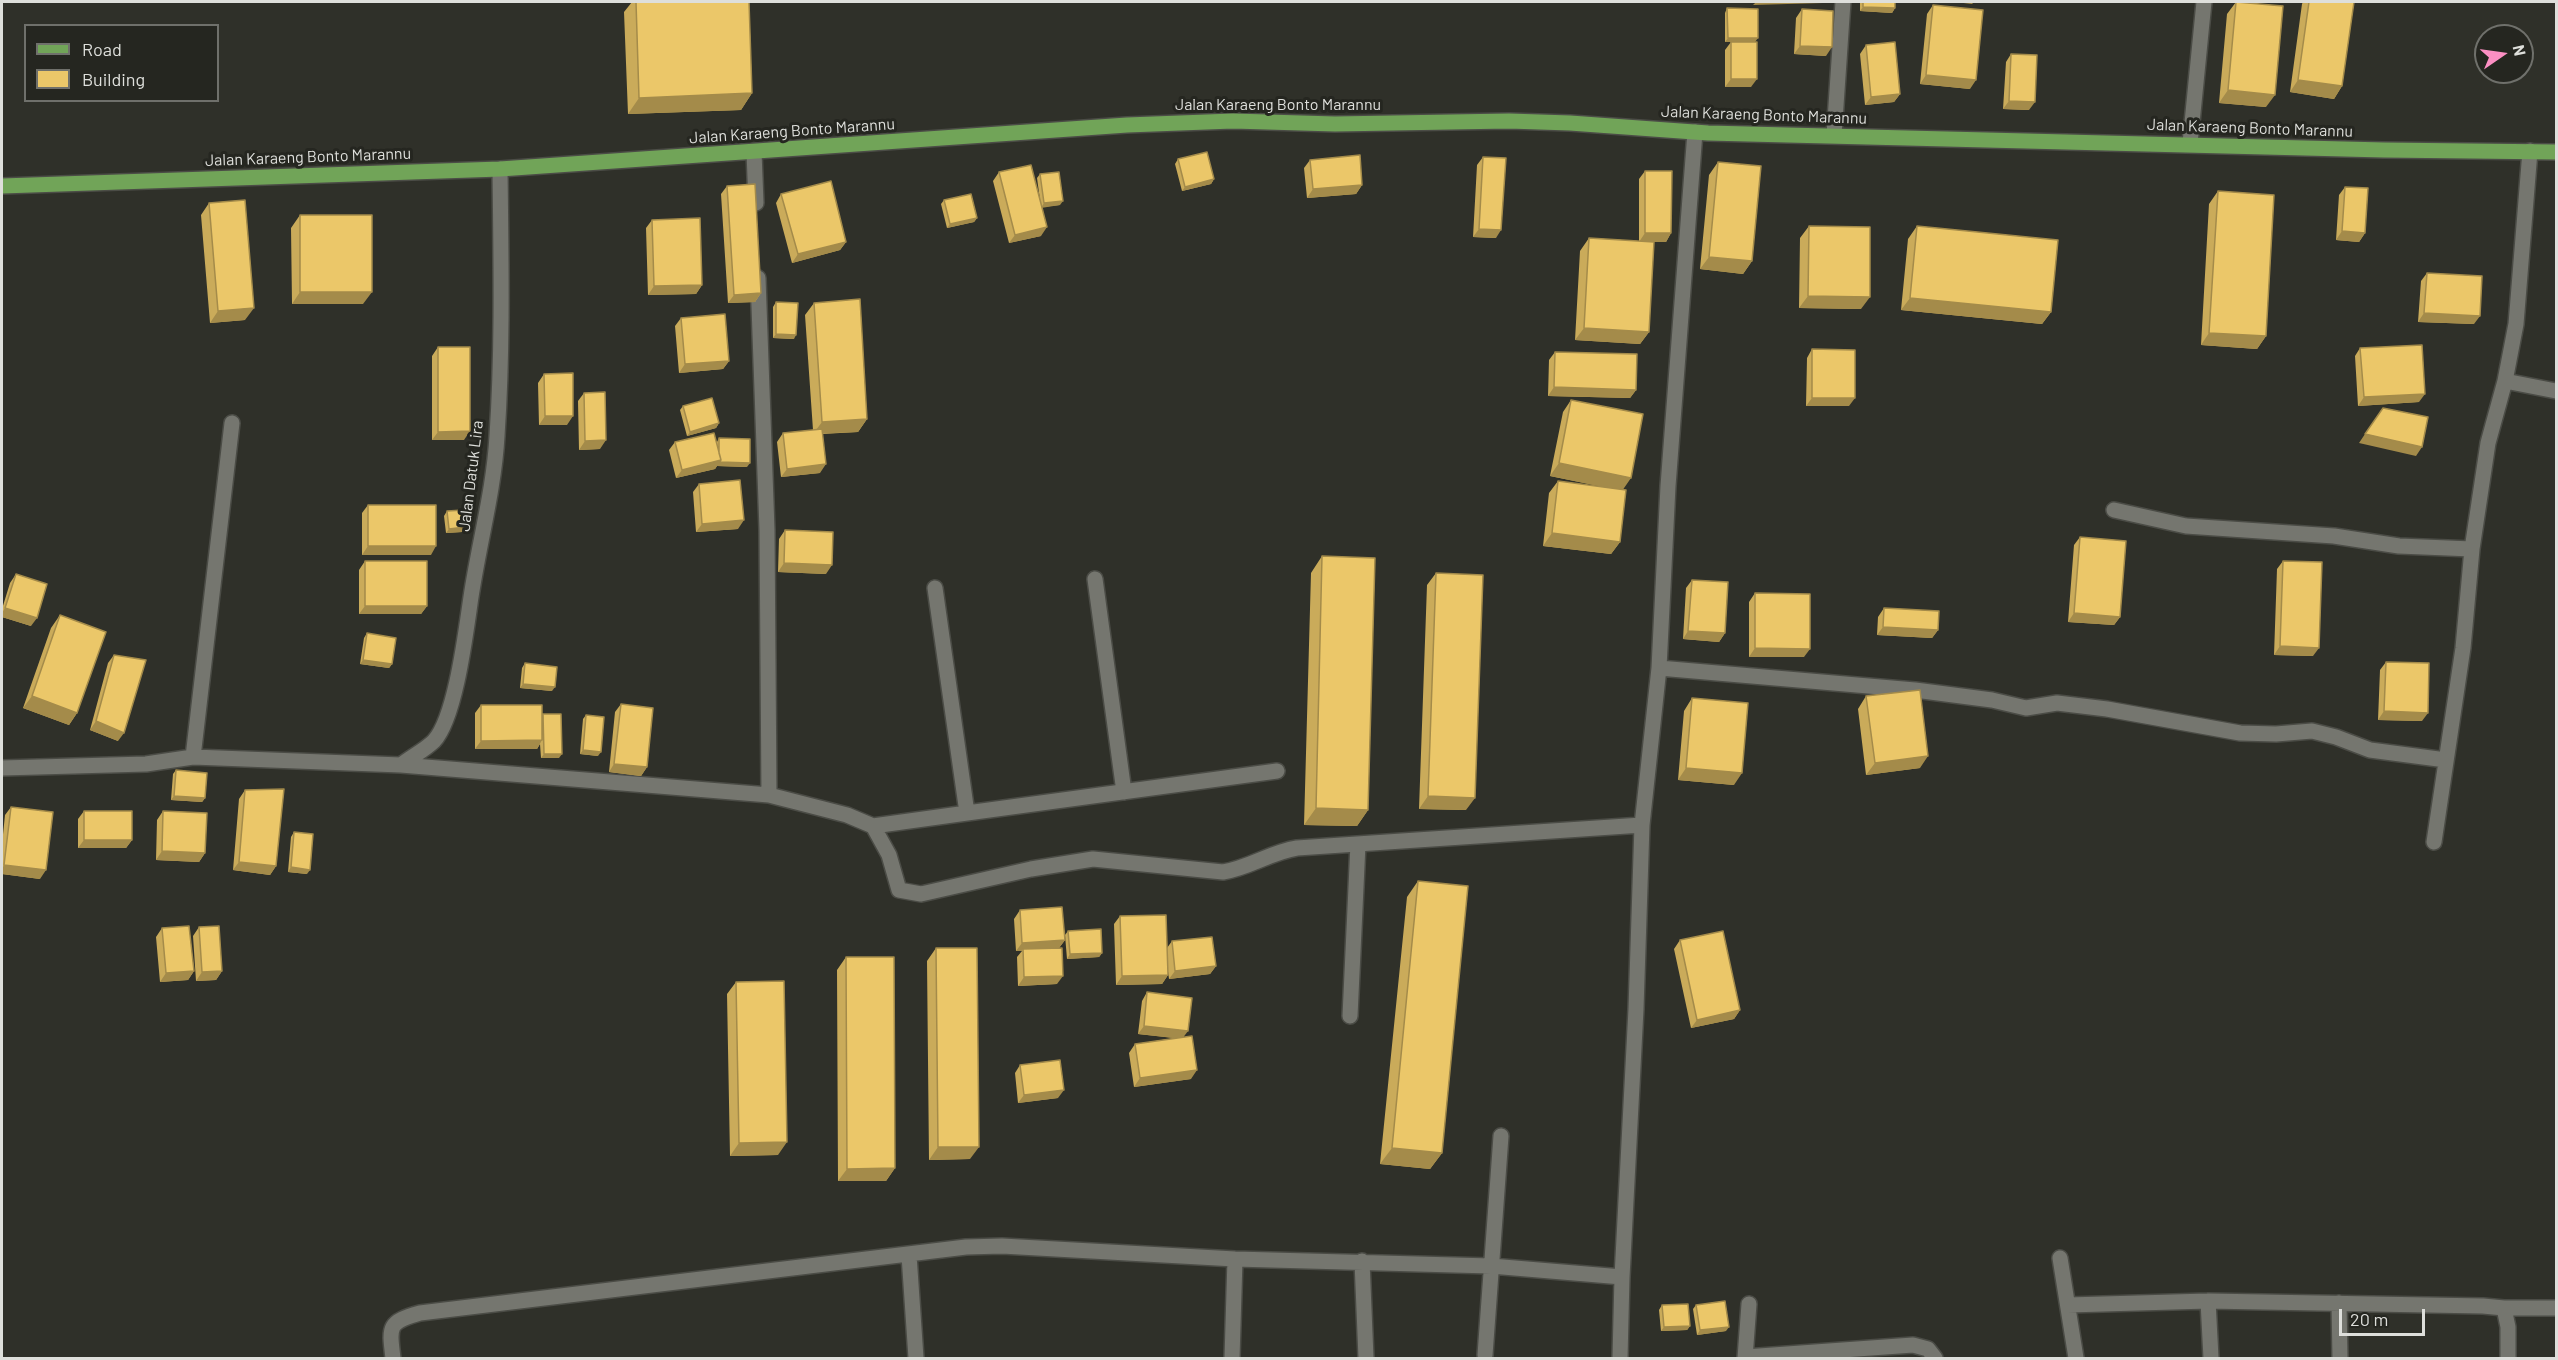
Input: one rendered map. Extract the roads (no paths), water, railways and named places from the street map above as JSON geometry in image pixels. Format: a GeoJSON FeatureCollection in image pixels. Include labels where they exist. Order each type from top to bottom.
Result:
{"type":"FeatureCollection","features":[{"type":"Feature","properties":{"kind":"main road","name":"Jalan Karaeng Bonto Marannu"},"geometry":{"type":"LineString","coordinates":[[2,186],[500,169],[1126,125],[1233,121],[1335,124],[1509,121],[1695,132],[2190,143],[2385,150],[2556,152]]}},
{"type":"Feature","properties":{"kind":"street"},"geometry":{"type":"LineString","coordinates":[[1834,135],[1843,2]]}},
{"type":"Feature","properties":{"kind":"street"},"geometry":{"type":"LineString","coordinates":[[2190,143],[2204,2]]}},
{"type":"Feature","properties":{"kind":"street"},"geometry":{"type":"LineString","coordinates":[[1620,1359],[1642,825],[1659,668],[1668,486],[1695,132]]}},
{"type":"Feature","properties":{"kind":"street"},"geometry":{"type":"LineString","coordinates":[[2434,842],[2463,648],[2472,549],[2488,443],[2505,381],[2516,324],[2530,151]]}},
{"type":"Feature","properties":{"kind":"street"},"geometry":{"type":"LineString","coordinates":[[754,152],[756,222]]}},
{"type":"Feature","properties":{"kind":"street","name":"Jalan Datuk Lira"},"geometry":{"type":"LineString","coordinates":[[401,765],[434,741],[442,727],[463,654],[474,572],[484,526],[497,438],[501,249],[500,169]]}},
{"type":"Feature","properties":{"kind":"street"},"geometry":{"type":"LineString","coordinates":[[758,268],[767,530],[770,795]]}},
{"type":"Feature","properties":{"kind":"street"},"geometry":{"type":"LineString","coordinates":[[2505,381],[2556,391]]}},
{"type":"Feature","properties":{"kind":"street"},"geometry":{"type":"LineString","coordinates":[[193,757],[232,423]]}},
{"type":"Feature","properties":{"kind":"street"},"geometry":{"type":"LineString","coordinates":[[2114,510],[2186,526],[2334,536],[2399,546],[2472,549]]}},
{"type":"Feature","properties":{"kind":"street"},"geometry":{"type":"LineString","coordinates":[[1095,579],[1124,792]]}},
{"type":"Feature","properties":{"kind":"street"},"geometry":{"type":"LineString","coordinates":[[935,588],[967,813]]}},
{"type":"Feature","properties":{"kind":"street"},"geometry":{"type":"LineString","coordinates":[[1659,668],[1915,690],[1992,700],[2026,708],[2057,703],[2240,733],[2312,732],[2336,737],[2370,750],[2446,760]]}},
{"type":"Feature","properties":{"kind":"street"},"geometry":{"type":"LineString","coordinates":[[2,768],[146,764],[193,757],[401,765],[770,795],[847,815],[873,826],[1278,771]]}},
{"type":"Feature","properties":{"kind":"street"},"geometry":{"type":"LineString","coordinates":[[873,826],[889,855],[899,890],[921,894],[1031,869],[1093,859],[1223,872],[1235,870],[1283,850],[1642,825]]}},
{"type":"Feature","properties":{"kind":"street"},"geometry":{"type":"LineString","coordinates":[[1350,1016],[1358,844]]}},
{"type":"Feature","properties":{"kind":"street"},"geometry":{"type":"LineString","coordinates":[[1485,1355],[1501,1136]]}},
{"type":"Feature","properties":{"kind":"street"},"geometry":{"type":"LineString","coordinates":[[393,1359],[390,1330],[393,1324],[398,1319],[420,1313],[966,1247],[1002,1246],[1235,1259],[1491,1266],[1622,1277]]}},
{"type":"Feature","properties":{"kind":"street"},"geometry":{"type":"LineString","coordinates":[[909,1255],[916,1359]]}},
{"type":"Feature","properties":{"kind":"street"},"geometry":{"type":"LineString","coordinates":[[2060,1258],[2076,1359]]}},
{"type":"Feature","properties":{"kind":"street"},"geometry":{"type":"LineString","coordinates":[[1232,1359],[1235,1259]]}},
{"type":"Feature","properties":{"kind":"street"},"geometry":{"type":"LineString","coordinates":[[1362,1261],[1366,1359]]}},
{"type":"Feature","properties":{"kind":"street"},"geometry":{"type":"LineString","coordinates":[[2068,1305],[2208,1301],[2556,1308]]}},
{"type":"Feature","properties":{"kind":"street"},"geometry":{"type":"LineString","coordinates":[[2208,1301],[2211,1359]]}},
{"type":"Feature","properties":{"kind":"street"},"geometry":{"type":"LineString","coordinates":[[2339,1303],[2340,1359]]}},
{"type":"Feature","properties":{"kind":"street"},"geometry":{"type":"LineString","coordinates":[[1749,1304],[1745,1358],[1913,1345],[1928,1349],[1935,1359]]}},
{"type":"Feature","properties":{"kind":"street"},"geometry":{"type":"LineString","coordinates":[[2504,1308],[2508,1327],[2508,1359]]}}]}
